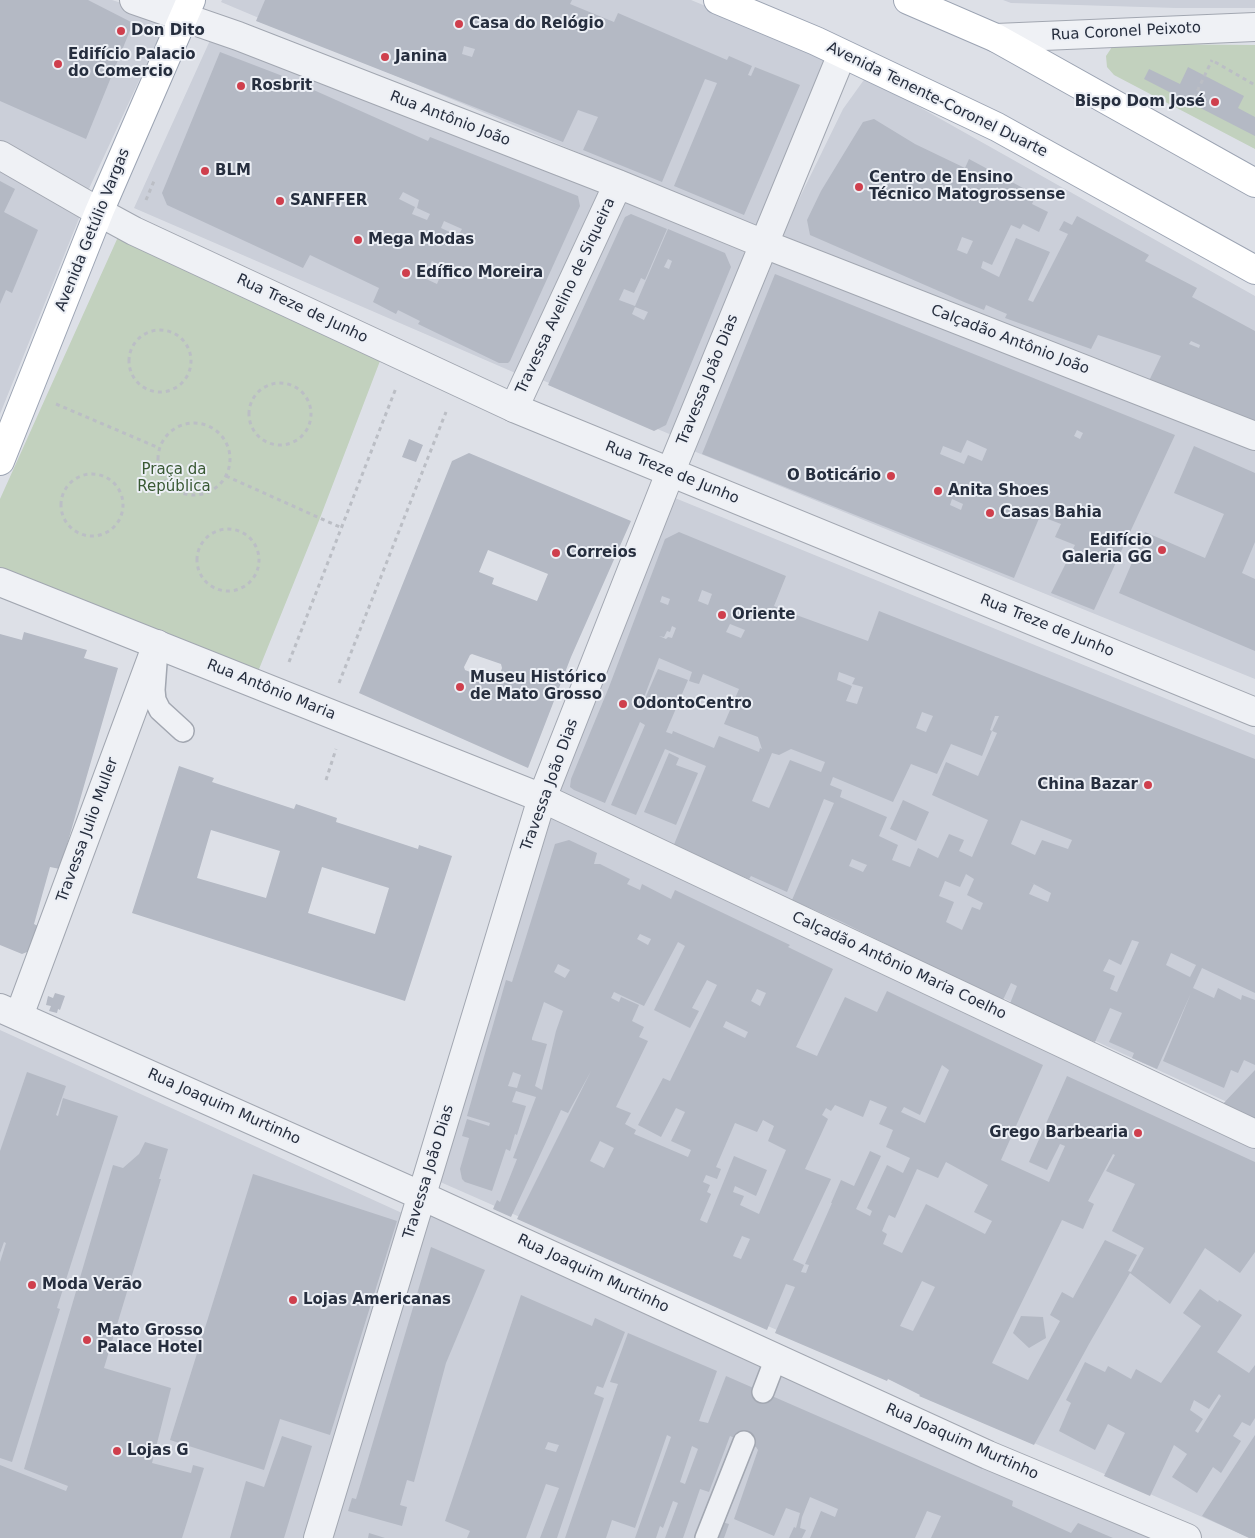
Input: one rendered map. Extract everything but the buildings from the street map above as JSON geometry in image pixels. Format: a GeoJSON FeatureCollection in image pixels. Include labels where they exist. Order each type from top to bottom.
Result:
{"type":"FeatureCollection","features":[{"type":"Feature","properties":{"kind":"main road","name":"Avenida Tenente-Coronel Duarte"},"geometry":{"type":"LineString","coordinates":[[718,0],[842,54],[997,127],[1255,270]]}},
{"type":"Feature","properties":{"kind":"main road"},"geometry":{"type":"LineString","coordinates":[[908,0],[996,38],[1255,183]]}},
{"type":"Feature","properties":{"kind":"main road","name":"Avenida Getúlio Vargas"},"geometry":{"type":"LineString","coordinates":[[0,461],[99,212],[187,8]]}},
{"type":"Feature","properties":{"kind":"street","name":"Rua Antônio João"},"geometry":{"type":"LineString","coordinates":[[134,0],[187,8],[764,244]]}},
{"type":"Feature","properties":{"kind":"street","name":"Rua Coronel Peixoto"},"geometry":{"type":"LineString","coordinates":[[996,38],[1255,27]]}},
{"type":"Feature","properties":{"kind":"street","name":"Travessa João Dias"},"geometry":{"type":"LineString","coordinates":[[318,1538],[542,798],[670,472],[842,54]]}},
{"type":"Feature","properties":{"kind":"street","name":"Rua Treze de Junho"},"geometry":{"type":"LineString","coordinates":[[0,155],[134,230],[514,408],[1255,712]]}},
{"type":"Feature","properties":{"kind":"street","name":"Travessa Avelino de Siqueira"},"geometry":{"type":"LineString","coordinates":[[514,408],[618,184]]}},
{"type":"Feature","properties":{"kind":"street","name":"Calçadão Antônio João"},"geometry":{"type":"LineString","coordinates":[[764,244],[1255,436]]}},
{"type":"Feature","properties":{"kind":"street","name":"Rua Antônio Maria"},"geometry":{"type":"LineString","coordinates":[[0,582],[542,798]]}},
{"type":"Feature","properties":{"kind":"street","name":"Travessa Julio Muller"},"geometry":{"type":"LineString","coordinates":[[10,1012],[157,644]]}},
{"type":"Feature","properties":{"kind":"street","name":"Calçadão Antônio Maria Coelho"},"geometry":{"type":"LineString","coordinates":[[542,798],[1255,1134]]}},
{"type":"Feature","properties":{"kind":"street","name":"Rua Joaquim Murtinho"},"geometry":{"type":"LineString","coordinates":[[10,1012],[422,1196],[988,1455],[1188,1538]]}},
{"type":"Feature","properties":{"kind":"lane"},"geometry":{"type":"LineString","coordinates":[[157,644],[155,700],[160,710],[183,731]]}},
{"type":"Feature","properties":{"kind":"lane"},"geometry":{"type":"LineString","coordinates":[[763,1392],[776,1358]]}},
{"type":"Feature","properties":{"kind":"lane"},"geometry":{"type":"LineString","coordinates":[[706,1538],[744,1442]]}},
{"type":"Feature","properties":{"kind":"path"},"geometry":{"type":"LineString","coordinates":[[145,203],[154,181]]}},
{"type":"Feature","properties":{"kind":"path"},"geometry":{"type":"LineString","coordinates":[[154,330],[168,331],[178,335],[185,342],[190,352],[191,361],[187,376],[177,387],[167,391],[154,392],[139,384],[129,366],[133,346],[146,332],[154,330]]}},
{"type":"Feature","properties":{"kind":"path"},"geometry":{"type":"LineString","coordinates":[[287,667],[398,382]]}},
{"type":"Feature","properties":{"kind":"path"},"geometry":{"type":"LineString","coordinates":[[278,384],[288,384],[297,388],[309,405],[311,415],[309,425],[304,434],[296,441],[287,445],[268,443],[259,438],[252,429],[249,414],[253,399],[259,392],[268,386],[278,384]]}},
{"type":"Feature","properties":{"kind":"path"},"geometry":{"type":"LineString","coordinates":[[56,404],[159,448]]}},
{"type":"Feature","properties":{"kind":"path"},"geometry":{"type":"LineString","coordinates":[[337,688],[449,404]]}},
{"type":"Feature","properties":{"kind":"path"},"geometry":{"type":"LineString","coordinates":[[198,422],[210,425],[220,433],[227,443],[230,465],[226,476],[220,486],[210,492],[199,495],[187,495],[177,491],[167,483],[160,472],[159,448],[165,436],[174,428],[185,423],[198,422]]}},
{"type":"Feature","properties":{"kind":"path"},"geometry":{"type":"LineString","coordinates":[[100,475],[110,479],[119,490],[123,506],[121,516],[109,532],[90,536],[71,528],[65,520],[61,510],[65,490],[71,482],[80,476],[100,475]]}},
{"type":"Feature","properties":{"kind":"path"},"geometry":{"type":"LineString","coordinates":[[226,476],[342,528]]}},
{"type":"Feature","properties":{"kind":"path"},"geometry":{"type":"LineString","coordinates":[[226,529],[236,530],[245,534],[257,550],[259,561],[257,571],[252,580],[235,590],[225,591],[215,589],[207,583],[200,575],[197,565],[197,554],[200,545],[207,537],[216,531],[226,529]]}},
{"type":"Feature","properties":{"kind":"path"},"geometry":{"type":"LineString","coordinates":[[326,780],[338,744]]}},
{"type":"Feature","properties":{"kind":"shaded area"},"geometry":{"type":"Polygon","coordinates":[[[0,0],[112,0],[168,18],[87,193],[0,141],[0,0]]]}},
{"type":"Feature","properties":{"kind":"shaded area"},"geometry":{"type":"Polygon","coordinates":[[[222,0],[691,0],[828,56],[760,229],[221,2],[222,0]]]}},
{"type":"Feature","properties":{"kind":"shaded area"},"geometry":{"type":"Polygon","coordinates":[[[1003,0],[1255,0],[1255,8],[1176,8],[1011,3],[1003,0]]]}},
{"type":"Feature","properties":{"kind":"shaded area"},"geometry":{"type":"Polygon","coordinates":[[[212,36],[606,190],[520,375],[134,208],[212,36]]]}},
{"type":"Feature","properties":{"kind":"shaded area"},"geometry":{"type":"Polygon","coordinates":[[[866,77],[1255,296],[1255,422],[780,238],[843,109],[866,77]]]}},
{"type":"Feature","properties":{"kind":"shaded area"},"geometry":{"type":"Polygon","coordinates":[[[0,161],[82,211],[0,414],[0,161]]]}},
{"type":"Feature","properties":{"kind":"shaded area"},"geometry":{"type":"Polygon","coordinates":[[[620,191],[753,247],[674,436],[542,380],[620,191]]]}},
{"type":"Feature","properties":{"kind":"shaded area"},"geometry":{"type":"Polygon","coordinates":[[[778,250],[1255,442],[1255,679],[691,450],[778,250]]]}},
{"type":"Feature","properties":{"kind":"shaded area"},"geometry":{"type":"Polygon","coordinates":[[[675,498],[1255,735],[1255,1115],[557,791],[675,498]]]}},
{"type":"Feature","properties":{"kind":"shaded area"},"geometry":{"type":"Polygon","coordinates":[[[553,813],[1255,1143],[1255,1538],[1250,1538],[438,1181],[553,813]]]}},
{"type":"Feature","properties":{"kind":"shaded area"},"geometry":{"type":"Polygon","coordinates":[[[0,1030],[402,1213],[303,1538],[0,1538],[0,1030]]]}},
{"type":"Feature","properties":{"kind":"shaded area"},"geometry":{"type":"Polygon","coordinates":[[[424,1209],[1163,1538],[322,1538],[424,1209]]]}},
{"type":"Feature","properties":{"kind":"green space"},"geometry":{"type":"Polygon","coordinates":[[[1117,44],[1255,45],[1255,149],[1114,75],[1107,67],[1106,56],[1112,47],[1117,44]]]}},
{"type":"Feature","properties":{"kind":"green space","name":"Praça da República"},"geometry":{"type":"Polygon","coordinates":[[[118,237],[380,361],[320,518],[257,674],[0,571],[0,499],[118,237]]]}},
{"type":"Feature","properties":{"kind":"place","name":"Casa do Relógio"},"geometry":{"type":"Point","coordinates":[459,24]}},
{"type":"Feature","properties":{"kind":"place","name":"Don Dito"},"geometry":{"type":"Point","coordinates":[121,31]}},
{"type":"Feature","properties":{"kind":"place","name":"Janina"},"geometry":{"type":"Point","coordinates":[385,57]}},
{"type":"Feature","properties":{"kind":"place","name":"Edifício Palacio do Comercio"},"geometry":{"type":"Point","coordinates":[58,64]}},
{"type":"Feature","properties":{"kind":"place","name":"Rosbrit"},"geometry":{"type":"Point","coordinates":[241,86]}},
{"type":"Feature","properties":{"kind":"place","name":"Bispo Dom José"},"geometry":{"type":"Point","coordinates":[1215,102]}},
{"type":"Feature","properties":{"kind":"place","name":"BLM"},"geometry":{"type":"Point","coordinates":[205,171]}},
{"type":"Feature","properties":{"kind":"place","name":"Centro de Ensino Técnico Matogrossense"},"geometry":{"type":"Point","coordinates":[859,187]}},
{"type":"Feature","properties":{"kind":"place","name":"SANFFER"},"geometry":{"type":"Point","coordinates":[280,201]}},
{"type":"Feature","properties":{"kind":"place","name":"Mega Modas"},"geometry":{"type":"Point","coordinates":[358,240]}},
{"type":"Feature","properties":{"kind":"place","name":"Edífico Moreira"},"geometry":{"type":"Point","coordinates":[406,273]}},
{"type":"Feature","properties":{"kind":"place","name":"O Boticário"},"geometry":{"type":"Point","coordinates":[891,476]}},
{"type":"Feature","properties":{"kind":"place","name":"Anita Shoes"},"geometry":{"type":"Point","coordinates":[938,491]}},
{"type":"Feature","properties":{"kind":"place","name":"Casas Bahia"},"geometry":{"type":"Point","coordinates":[990,513]}},
{"type":"Feature","properties":{"kind":"place","name":"Edifício Galeria GG"},"geometry":{"type":"Point","coordinates":[1162,550]}},
{"type":"Feature","properties":{"kind":"place","name":"Correios"},"geometry":{"type":"Point","coordinates":[556,553]}},
{"type":"Feature","properties":{"kind":"place","name":"Oriente"},"geometry":{"type":"Point","coordinates":[722,615]}},
{"type":"Feature","properties":{"kind":"place","name":"Museu Histórico de Mato Grosso"},"geometry":{"type":"Point","coordinates":[460,687]}},
{"type":"Feature","properties":{"kind":"place","name":"OdontoCentro"},"geometry":{"type":"Point","coordinates":[623,704]}},
{"type":"Feature","properties":{"kind":"place","name":"China Bazar"},"geometry":{"type":"Point","coordinates":[1148,785]}},
{"type":"Feature","properties":{"kind":"place","name":"Grego Barbearia"},"geometry":{"type":"Point","coordinates":[1138,1133]}},
{"type":"Feature","properties":{"kind":"place","name":"Moda Verão"},"geometry":{"type":"Point","coordinates":[32,1285]}},
{"type":"Feature","properties":{"kind":"place","name":"Lojas Americanas"},"geometry":{"type":"Point","coordinates":[293,1300]}},
{"type":"Feature","properties":{"kind":"place","name":"Mato Grosso Palace Hotel"},"geometry":{"type":"Point","coordinates":[87,1340]}},
{"type":"Feature","properties":{"kind":"place","name":"Lojas G"},"geometry":{"type":"Point","coordinates":[117,1451]}}]}
